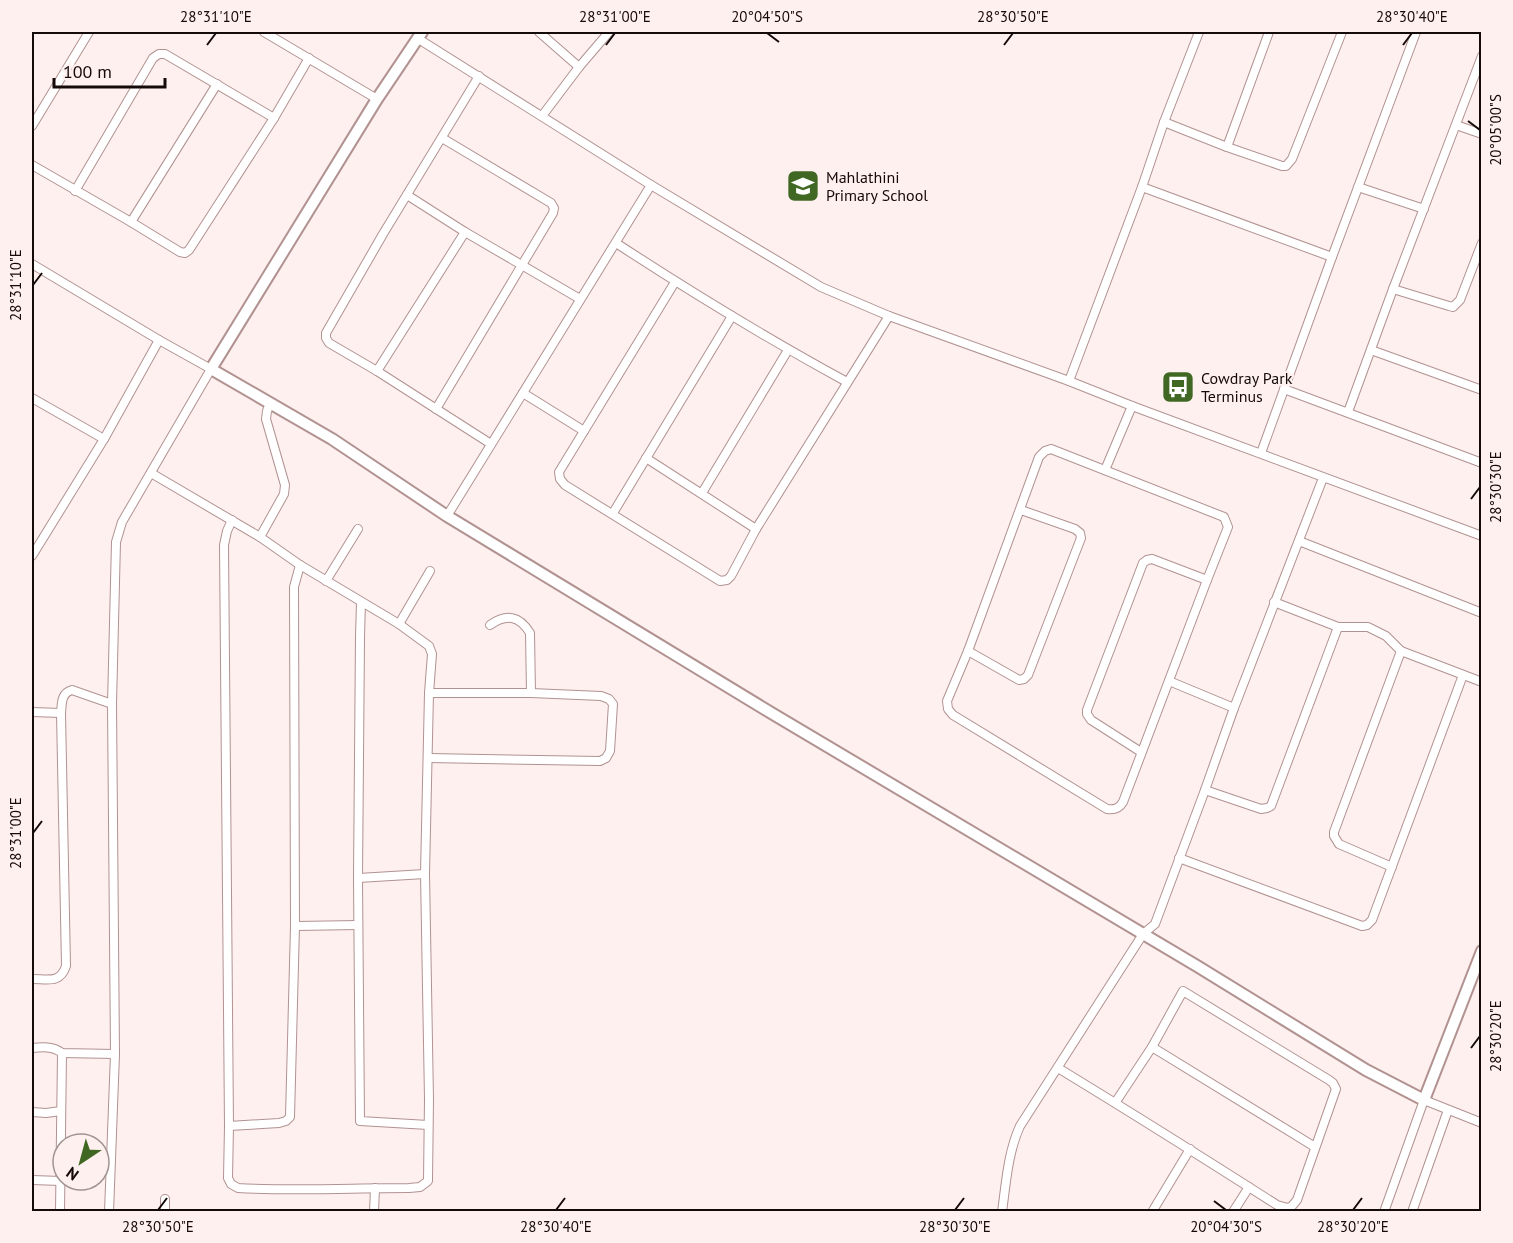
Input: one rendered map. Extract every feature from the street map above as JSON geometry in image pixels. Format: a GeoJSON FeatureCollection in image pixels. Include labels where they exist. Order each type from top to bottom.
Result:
{"type":"FeatureCollection","features":[{"type":"Feature","properties":{"kind":"street"},"geometry":{"type":"LineString","coordinates":[[32,126],[88,32]]}},
{"type":"Feature","properties":{"kind":"street"},"geometry":{"type":"LineString","coordinates":[[264,32],[377,99]]}},
{"type":"Feature","properties":{"kind":"street"},"geometry":{"type":"LineString","coordinates":[[538,32],[579,66]]}},
{"type":"Feature","properties":{"kind":"street"},"geometry":{"type":"LineString","coordinates":[[542,116],[579,66],[609,32]]}},
{"type":"Feature","properties":{"kind":"street"},"geometry":{"type":"LineString","coordinates":[[1069,381],[1198,32]]}},
{"type":"Feature","properties":{"kind":"street"},"geometry":{"type":"LineString","coordinates":[[1227,147],[1269,32]]}},
{"type":"Feature","properties":{"kind":"street"},"geometry":{"type":"LineString","coordinates":[[1164,122],[1227,147],[1286,166],[1290,163],[1342,32]]}},
{"type":"Feature","properties":{"kind":"street"},"geometry":{"type":"LineString","coordinates":[[1261,453],[1416,32]]}},
{"type":"Feature","properties":{"kind":"street"},"geometry":{"type":"LineString","coordinates":[[109,1212],[115,1054],[112,704],[116,542],[122,522],[211,369],[377,99],[420,35],[479,76],[651,185],[821,287],[889,316],[1482,536]]}},
{"type":"Feature","properties":{"kind":"street"},"geometry":{"type":"LineString","coordinates":[[75,191],[153,58],[159,54],[165,54],[273,118]]}},
{"type":"Feature","properties":{"kind":"street"},"geometry":{"type":"LineString","coordinates":[[32,165],[185,253],[273,118],[309,58]]}},
{"type":"Feature","properties":{"kind":"street"},"geometry":{"type":"LineString","coordinates":[[1348,412],[1481,59]]}},
{"type":"Feature","properties":{"kind":"street"},"geometry":{"type":"LineString","coordinates":[[479,76],[383,234],[326,333],[326,338],[329,343],[491,444]]}},
{"type":"Feature","properties":{"kind":"street"},"geometry":{"type":"LineString","coordinates":[[131,222],[217,84]]}},
{"type":"Feature","properties":{"kind":"street"},"geometry":{"type":"LineString","coordinates":[[1456,125],[1482,134]]}},
{"type":"Feature","properties":{"kind":"street"},"geometry":{"type":"LineString","coordinates":[[436,409],[523,265],[554,208],[551,203],[442,138]]}},
{"type":"Feature","properties":{"kind":"street"},"geometry":{"type":"LineString","coordinates":[[447,516],[651,185]]}},
{"type":"Feature","properties":{"kind":"street"},"geometry":{"type":"LineString","coordinates":[[1142,187],[1332,257]]}},
{"type":"Feature","properties":{"kind":"street"},"geometry":{"type":"LineString","coordinates":[[1358,187],[1424,209]]}},
{"type":"Feature","properties":{"kind":"street"},"geometry":{"type":"LineString","coordinates":[[407,195],[465,232],[580,299]]}},
{"type":"Feature","properties":{"kind":"street"},"geometry":{"type":"LineString","coordinates":[[377,371],[465,232]]}},
{"type":"Feature","properties":{"kind":"street"},"geometry":{"type":"LineString","coordinates":[[616,243],[675,282],[788,350],[847,382]]}},
{"type":"Feature","properties":{"kind":"street"},"geometry":{"type":"LineString","coordinates":[[1393,289],[1453,307],[1460,300],[1482,243]]}},
{"type":"Feature","properties":{"kind":"street"},"geometry":{"type":"LineString","coordinates":[[32,264],[332,439],[447,516],[773,714],[1197,966],[1366,1070],[1424,1100],[1482,1123]]}},
{"type":"Feature","properties":{"kind":"street"},"geometry":{"type":"LineString","coordinates":[[675,282],[560,472],[560,479],[565,485],[720,581],[727,580],[731,576],[756,529],[889,316]]}},
{"type":"Feature","properties":{"kind":"street"},"geometry":{"type":"LineString","coordinates":[[613,513],[732,316]]}},
{"type":"Feature","properties":{"kind":"street"},"geometry":{"type":"LineString","coordinates":[[32,556],[104,439],[159,340]]}},
{"type":"Feature","properties":{"kind":"street"},"geometry":{"type":"LineString","coordinates":[[702,493],[788,350]]}},
{"type":"Feature","properties":{"kind":"street"},"geometry":{"type":"LineString","coordinates":[[1371,350],[1482,390]]}},
{"type":"Feature","properties":{"kind":"street"},"geometry":{"type":"LineString","coordinates":[[1284,389],[1482,463]]}},
{"type":"Feature","properties":{"kind":"street"},"geometry":{"type":"LineString","coordinates":[[523,393],[584,431]]}},
{"type":"Feature","properties":{"kind":"street"},"geometry":{"type":"LineString","coordinates":[[32,398],[104,439]]}},
{"type":"Feature","properties":{"kind":"street"},"geometry":{"type":"LineString","coordinates":[[260,537],[284,494],[285,485],[266,419],[270,403]]}},
{"type":"Feature","properties":{"kind":"street"},"geometry":{"type":"LineString","coordinates":[[1104,470],[1132,406]]}},
{"type":"Feature","properties":{"kind":"street"},"geometry":{"type":"LineString","coordinates":[[1052,449],[1104,470],[1224,517],[1228,527],[1120,806],[1116,809],[1107,809],[953,715],[948,709],[947,701],[968,651],[1039,457],[1045,451],[1052,449]]}},
{"type":"Feature","properties":{"kind":"street"},"geometry":{"type":"LineString","coordinates":[[646,458],[756,529]]}},
{"type":"Feature","properties":{"kind":"street"},"geometry":{"type":"LineString","coordinates":[[151,473],[232,520],[260,537],[300,565],[399,624],[429,646],[432,654],[425,874],[428,1181],[420,1187],[292,1190],[238,1188],[231,1184],[228,1178],[230,1126],[224,545],[232,520]]}},
{"type":"Feature","properties":{"kind":"street"},"geometry":{"type":"LineString","coordinates":[[1002,1212],[1011,1153],[1020,1126],[1143,934],[1155,924],[1234,708],[1323,478]]}},
{"type":"Feature","properties":{"kind":"street"},"geometry":{"type":"LineString","coordinates":[[968,651],[1019,680],[1024,680],[1028,675],[1081,538],[1080,533],[1075,529],[1021,510]]}},
{"type":"Feature","properties":{"kind":"street"},"geometry":{"type":"LineString","coordinates":[[326,581],[358,529]]}},
{"type":"Feature","properties":{"kind":"street"},"geometry":{"type":"LineString","coordinates":[[1299,541],[1482,613]]}},
{"type":"Feature","properties":{"kind":"street"},"geometry":{"type":"LineString","coordinates":[[1141,752],[1091,720],[1087,710],[1143,562],[1152,560],[1207,580]]}},
{"type":"Feature","properties":{"kind":"street"},"geometry":{"type":"LineString","coordinates":[[230,1126],[279,1123],[290,1117],[296,926],[294,588],[300,565]]}},
{"type":"Feature","properties":{"kind":"street"},"geometry":{"type":"LineString","coordinates":[[399,624],[429,571]]}},
{"type":"Feature","properties":{"kind":"street"},"geometry":{"type":"LineString","coordinates":[[361,602],[358,878],[360,1120],[428,1125]]}},
{"type":"Feature","properties":{"kind":"street"},"geometry":{"type":"LineString","coordinates":[[1274,602],[1338,627],[1368,627],[1386,636],[1401,651],[1482,682]]}},
{"type":"Feature","properties":{"kind":"street"},"geometry":{"type":"LineString","coordinates":[[489,625],[499,619],[509,617],[526,626],[530,633],[531,693]]}},
{"type":"Feature","properties":{"kind":"street"},"geometry":{"type":"LineString","coordinates":[[1205,790],[1261,809],[1271,806],[1338,627]]}},
{"type":"Feature","properties":{"kind":"street"},"geometry":{"type":"LineString","coordinates":[[1392,867],[1339,844],[1334,832],[1401,651]]}},
{"type":"Feature","properties":{"kind":"street"},"geometry":{"type":"LineString","coordinates":[[1179,858],[1362,926],[1367,925],[1372,920],[1463,675]]}},
{"type":"Feature","properties":{"kind":"street"},"geometry":{"type":"LineString","coordinates":[[1169,681],[1234,708]]}},
{"type":"Feature","properties":{"kind":"street"},"geometry":{"type":"LineString","coordinates":[[32,979],[56,979],[63,975],[66,966],[61,713],[63,695],[72,690],[112,704]]}},
{"type":"Feature","properties":{"kind":"street"},"geometry":{"type":"LineString","coordinates":[[428,758],[600,761],[606,758],[610,751],[613,704],[609,699],[601,696],[429,693]]}},
{"type":"Feature","properties":{"kind":"street"},"geometry":{"type":"LineString","coordinates":[[32,712],[61,713]]}},
{"type":"Feature","properties":{"kind":"street"},"geometry":{"type":"LineString","coordinates":[[358,878],[425,874]]}},
{"type":"Feature","properties":{"kind":"street"},"geometry":{"type":"LineString","coordinates":[[296,926],[358,925]]}},
{"type":"Feature","properties":{"kind":"street"},"geometry":{"type":"LineString","coordinates":[[1384,1212],[1424,1100],[1482,951]]}},
{"type":"Feature","properties":{"kind":"street"},"geometry":{"type":"LineString","coordinates":[[1058,1068],[1277,1205],[1288,1208],[1297,1200],[1314,1147],[1336,1091],[1335,1086],[1329,1080],[1183,991],[1152,1047],[1115,1103]]}},
{"type":"Feature","properties":{"kind":"street"},"geometry":{"type":"LineString","coordinates":[[32,1047],[48,1047],[62,1053],[115,1054]]}},
{"type":"Feature","properties":{"kind":"street"},"geometry":{"type":"LineString","coordinates":[[1152,1047],[1314,1147]]}},
{"type":"Feature","properties":{"kind":"street"},"geometry":{"type":"LineString","coordinates":[[61,1132],[62,1053]]}},
{"type":"Feature","properties":{"kind":"street"},"geometry":{"type":"LineString","coordinates":[[1412,1212],[1448,1110]]}},
{"type":"Feature","properties":{"kind":"street"},"geometry":{"type":"LineString","coordinates":[[32,1112],[61,1111]]}},
{"type":"Feature","properties":{"kind":"street"},"geometry":{"type":"LineString","coordinates":[[1152,1212],[1190,1149]]}},
{"type":"Feature","properties":{"kind":"street"},"geometry":{"type":"LineString","coordinates":[[32,1180],[51,1181]]}},
{"type":"Feature","properties":{"kind":"street"},"geometry":{"type":"LineString","coordinates":[[1233,1212],[1249,1187]]}},
{"type":"Feature","properties":{"kind":"street"},"geometry":{"type":"LineString","coordinates":[[374,1212],[375,1188]]}},
{"type":"Feature","properties":{"kind":"street"},"geometry":{"type":"LineString","coordinates":[[60,1212],[61,1192]]}},
{"type":"Feature","properties":{"kind":"street"},"geometry":{"type":"LineString","coordinates":[[165,1199],[165,1212]]}},
{"type":"Feature","properties":{"kind":"place","name":"Mahlathini Primary School"},"geometry":{"type":"Point","coordinates":[803,186]}},
{"type":"Feature","properties":{"kind":"place","name":"Cowdray Park Terminus"},"geometry":{"type":"Point","coordinates":[1178,387]}}]}
